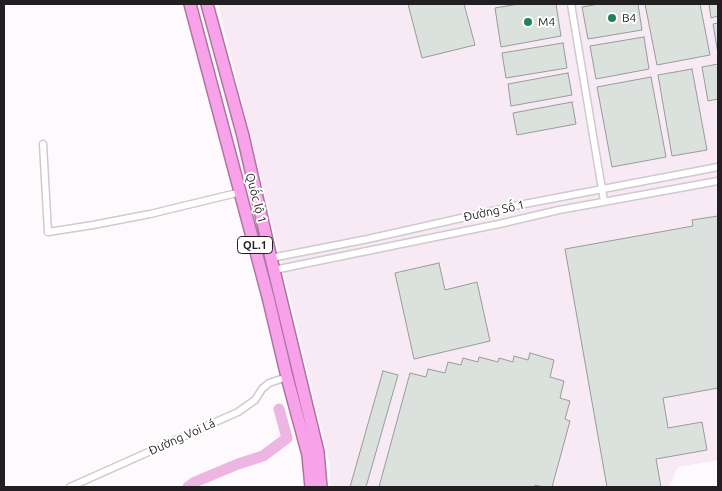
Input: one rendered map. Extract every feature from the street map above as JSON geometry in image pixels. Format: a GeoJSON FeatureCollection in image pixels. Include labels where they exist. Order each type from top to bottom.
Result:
{"type":"FeatureCollection","features":[{"type":"Feature","properties":{"kind":"highway","name":"Quốc lộ 1"},"geometry":{"type":"LineString","coordinates":[[190,4],[241,192],[308,455],[311,487]]}},
{"type":"Feature","properties":{"kind":"highway","name":"Quốc lộ 1"},"geometry":{"type":"LineString","coordinates":[[207,4],[243,136],[318,452],[321,487]]}},
{"type":"Feature","properties":{"kind":"highway"},"geometry":{"type":"LineString","coordinates":[[260,268],[272,264]]}},
{"type":"Feature","properties":{"kind":"street"},"geometry":{"type":"LineString","coordinates":[[570,4],[604,201]]}},
{"type":"Feature","properties":{"kind":"street"},"geometry":{"type":"LineString","coordinates":[[43,144],[48,232],[150,214],[241,192]]}},
{"type":"Feature","properties":{"kind":"street","name":"Đường Số 1"},"geometry":{"type":"LineString","coordinates":[[272,264],[378,236],[519,205],[718,167]]}},
{"type":"Feature","properties":{"kind":"street","name":"Đường Số 1"},"geometry":{"type":"LineString","coordinates":[[272,264],[718,181]]}},
{"type":"Feature","properties":{"kind":"street","name":"Đường Voi Lá"},"geometry":{"type":"LineString","coordinates":[[70,487],[238,412],[255,400],[262,389],[269,383],[287,377]]}},
{"type":"Feature","properties":{"kind":"shaded area"},"geometry":{"type":"Polygon","coordinates":[[[218,4],[718,4],[718,460],[678,467],[669,487],[330,487],[330,465],[218,4]]]}},
{"type":"Feature","properties":{"kind":"building"},"geometry":{"type":"Polygon","coordinates":[[[408,4],[464,4],[475,45],[422,58],[408,4]]]}},
{"type":"Feature","properties":{"kind":"building","name":"M4"},"geometry":{"type":"Polygon","coordinates":[[[519,4],[556,4],[561,36],[501,47],[495,8],[519,4]]]}},
{"type":"Feature","properties":{"kind":"building","name":"B4"},"geometry":{"type":"Polygon","coordinates":[[[599,4],[638,4],[642,30],[588,39],[582,7],[599,4]]]}},
{"type":"Feature","properties":{"kind":"building"},"geometry":{"type":"Polygon","coordinates":[[[645,4],[700,4],[710,55],[657,65],[645,4]]]}},
{"type":"Feature","properties":{"kind":"building"},"geometry":{"type":"Polygon","coordinates":[[[709,4],[718,4],[718,16],[711,18],[709,4]]]}},
{"type":"Feature","properties":{"kind":"building"},"geometry":{"type":"Polygon","coordinates":[[[718,23],[718,54],[713,24],[718,23]]]}},
{"type":"Feature","properties":{"kind":"building"},"geometry":{"type":"Polygon","coordinates":[[[644,37],[649,69],[596,79],[590,46],[644,37]]]}},
{"type":"Feature","properties":{"kind":"building"},"geometry":{"type":"Polygon","coordinates":[[[563,43],[567,68],[506,78],[502,53],[563,43]]]}},
{"type":"Feature","properties":{"kind":"building"},"geometry":{"type":"Polygon","coordinates":[[[718,64],[718,99],[708,101],[702,67],[718,64]]]}},
{"type":"Feature","properties":{"kind":"building"},"geometry":{"type":"Polygon","coordinates":[[[692,69],[707,150],[672,156],[658,75],[692,69]]]}},
{"type":"Feature","properties":{"kind":"building"},"geometry":{"type":"Polygon","coordinates":[[[568,73],[572,95],[511,106],[508,84],[568,73]]]}},
{"type":"Feature","properties":{"kind":"building"},"geometry":{"type":"Polygon","coordinates":[[[651,77],[666,157],[612,167],[597,87],[651,77]]]}},
{"type":"Feature","properties":{"kind":"building"},"geometry":{"type":"Polygon","coordinates":[[[572,102],[576,124],[517,135],[513,113],[572,102]]]}},
{"type":"Feature","properties":{"kind":"building"},"geometry":{"type":"Polygon","coordinates":[[[718,216],[718,388],[663,398],[668,428],[702,422],[707,450],[656,459],[661,487],[607,487],[565,249],[693,226],[692,220],[718,216]]]}},
{"type":"Feature","properties":{"kind":"building"},"geometry":{"type":"Polygon","coordinates":[[[439,263],[445,290],[477,282],[490,341],[414,359],[395,273],[439,263]]]}},
{"type":"Feature","properties":{"kind":"building"},"geometry":{"type":"Polygon","coordinates":[[[530,353],[554,360],[550,377],[564,381],[560,398],[570,401],[565,419],[570,421],[552,487],[535,485],[535,487],[379,487],[410,373],[426,377],[428,369],[445,373],[448,362],[461,365],[463,358],[478,362],[479,357],[498,362],[499,358],[513,362],[514,356],[528,360],[530,353]]]}},
{"type":"Feature","properties":{"kind":"building"},"geometry":{"type":"Polygon","coordinates":[[[383,371],[398,375],[366,487],[350,487],[383,371]]]}},
{"type":"Feature","properties":{"kind":"waterway"},"geometry":{"type":"LineString","coordinates":[[188,487],[195,482],[238,464],[263,456],[287,438],[279,409]]}},
{"type":"Feature","properties":{"kind":"place","name":"B4"},"geometry":{"type":"Point","coordinates":[612,18]}},
{"type":"Feature","properties":{"kind":"place","name":"M4"},"geometry":{"type":"Point","coordinates":[528,22]}}]}
